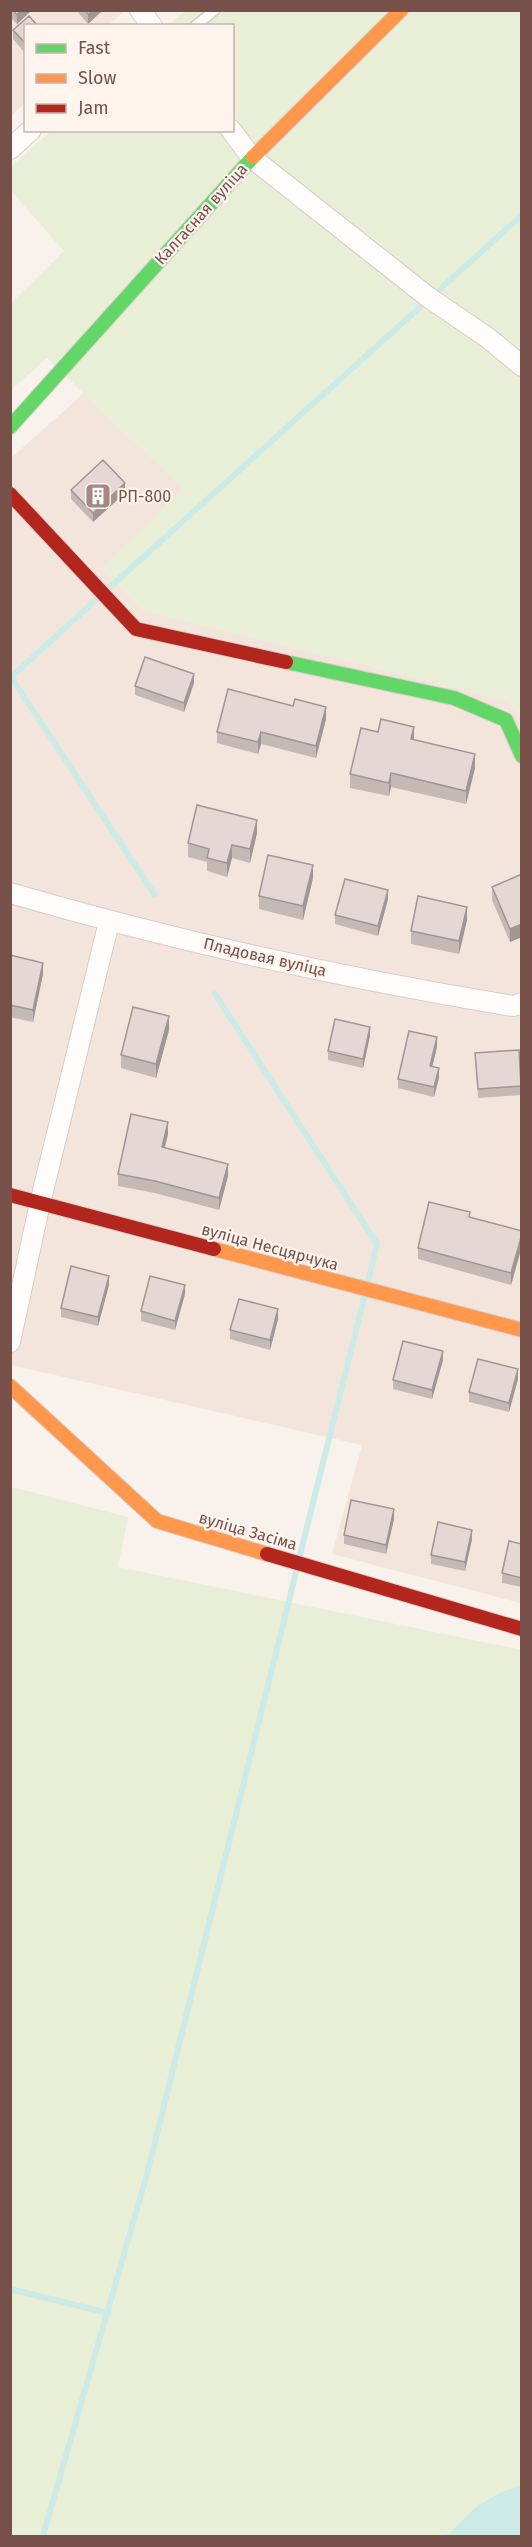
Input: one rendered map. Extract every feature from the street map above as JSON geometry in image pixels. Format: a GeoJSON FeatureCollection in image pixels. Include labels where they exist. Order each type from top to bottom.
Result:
{"type":"FeatureCollection","features":[{"type":"Feature","properties":{"kind":"street"},"geometry":{"type":"LineString","coordinates":[[140,10],[151,24]]}},
{"type":"Feature","properties":{"kind":"street","name":"Калгасная вуліца"},"geometry":{"type":"LineString","coordinates":[[10,427],[252,158],[401,10]]}},
{"type":"Feature","properties":{"kind":"street"},"geometry":{"type":"LineString","coordinates":[[10,148],[29,132]]}},
{"type":"Feature","properties":{"kind":"street"},"geometry":{"type":"LineString","coordinates":[[232,132],[252,158],[428,297],[488,338],[522,366]]}},
{"type":"Feature","properties":{"kind":"street"},"geometry":{"type":"LineString","coordinates":[[10,494],[135,629],[454,698],[506,720],[522,756]]}},
{"type":"Feature","properties":{"kind":"street","name":"Пладовая вуліца"},"geometry":{"type":"LineString","coordinates":[[10,893],[109,922],[401,987],[513,1006],[522,1003]]}},
{"type":"Feature","properties":{"kind":"street"},"geometry":{"type":"LineString","coordinates":[[10,1342],[40,1203],[109,922]]}},
{"type":"Feature","properties":{"kind":"street","name":"вуліца Несцярчука"},"geometry":{"type":"LineString","coordinates":[[10,1196],[522,1330]]}},
{"type":"Feature","properties":{"kind":"street","name":"вуліца Засіма"},"geometry":{"type":"LineString","coordinates":[[10,1386],[156,1521],[522,1629]]}},
{"type":"Feature","properties":{"kind":"lane"},"geometry":{"type":"LineString","coordinates":[[198,24],[215,10]]}},
{"type":"Feature","properties":{"kind":"shaded area"},"geometry":{"type":"Polygon","coordinates":[[[11,11],[120,11],[122,13],[109,24],[24,24],[24,104],[11,116],[11,11]]]}},
{"type":"Feature","properties":{"kind":"shaded area"},"geometry":{"type":"Polygon","coordinates":[[[84,393],[183,489],[102,569],[144,611],[510,701],[521,723],[521,1603],[332,1554],[362,1445],[11,1365],[10,459],[84,393]]]}},
{"type":"Feature","properties":{"kind":"green space"},"geometry":{"type":"Polygon","coordinates":[[[185,11],[521,11],[521,723],[510,701],[144,611],[102,569],[183,489],[47,358],[11,390],[11,303],[64,251],[11,191],[10,168],[50,132],[234,132],[234,24],[169,24],[185,11]]]}},
{"type":"Feature","properties":{"kind":"green space"},"geometry":{"type":"Polygon","coordinates":[[[11,1487],[128,1517],[118,1567],[522,1650],[521,2485],[501,2492],[477,2506],[448,2534],[429,2536],[11,2536],[11,1487]]]}},
{"type":"Feature","properties":{"kind":"water"},"geometry":{"type":"Polygon","coordinates":[[[521,2485],[521,2536],[429,2536],[448,2534],[477,2506],[501,2492],[521,2485]]]}},
{"type":"Feature","properties":{"kind":"building"},"geometry":{"type":"Polygon","coordinates":[[[29,16],[36,24],[24,24],[24,42],[13,30],[29,16]]]}},
{"type":"Feature","properties":{"kind":"building","name":"РП-800"},"geometry":{"type":"Polygon","coordinates":[[[103,460],[125,483],[93,513],[71,490],[103,460]]]}},
{"type":"Feature","properties":{"kind":"building"},"geometry":{"type":"Polygon","coordinates":[[[145,657],[194,674],[184,703],[135,686],[145,657]]]}},
{"type":"Feature","properties":{"kind":"building"},"geometry":{"type":"Polygon","coordinates":[[[228,689],[293,706],[295,699],[326,707],[316,746],[261,732],[258,742],[217,732],[228,689]]]}},
{"type":"Feature","properties":{"kind":"building"},"geometry":{"type":"Polygon","coordinates":[[[381,719],[414,727],[411,739],[475,754],[466,791],[391,773],[389,783],[350,774],[361,728],[378,732],[381,719]]]}},
{"type":"Feature","properties":{"kind":"building"},"geometry":{"type":"Polygon","coordinates":[[[197,805],[257,820],[250,849],[232,845],[227,863],[207,858],[209,849],[188,843],[197,805]]]}},
{"type":"Feature","properties":{"kind":"building"},"geometry":{"type":"Polygon","coordinates":[[[268,855],[313,865],[303,906],[259,896],[268,855]]]}},
{"type":"Feature","properties":{"kind":"building"},"geometry":{"type":"Polygon","coordinates":[[[522,874],[522,924],[510,929],[492,887],[522,874]]]}},
{"type":"Feature","properties":{"kind":"building"},"geometry":{"type":"Polygon","coordinates":[[[345,879],[388,890],[378,926],[335,915],[345,879]]]}},
{"type":"Feature","properties":{"kind":"building"},"geometry":{"type":"Polygon","coordinates":[[[418,896],[467,907],[459,941],[411,931],[418,896]]]}},
{"type":"Feature","properties":{"kind":"building"},"geometry":{"type":"Polygon","coordinates":[[[10,955],[43,963],[33,1010],[10,1005],[10,955]]]}},
{"type":"Feature","properties":{"kind":"building"},"geometry":{"type":"Polygon","coordinates":[[[133,1007],[169,1016],[156,1064],[121,1055],[133,1007]]]}},
{"type":"Feature","properties":{"kind":"building"},"geometry":{"type":"Polygon","coordinates":[[[335,1019],[370,1027],[363,1059],[328,1051],[335,1019]]]}},
{"type":"Feature","properties":{"kind":"building"},"geometry":{"type":"Polygon","coordinates":[[[409,1031],[437,1037],[430,1066],[439,1068],[434,1087],[398,1079],[409,1031]]]}},
{"type":"Feature","properties":{"kind":"building"},"geometry":{"type":"Polygon","coordinates":[[[519,1050],[521,1086],[478,1089],[475,1053],[519,1050]]]}},
{"type":"Feature","properties":{"kind":"building"},"geometry":{"type":"Polygon","coordinates":[[[131,1114],[168,1122],[162,1147],[228,1164],[219,1198],[118,1174],[131,1114]]]}},
{"type":"Feature","properties":{"kind":"building"},"geometry":{"type":"Polygon","coordinates":[[[429,1202],[470,1212],[469,1217],[522,1231],[511,1273],[418,1248],[429,1202]]]}},
{"type":"Feature","properties":{"kind":"building"},"geometry":{"type":"Polygon","coordinates":[[[71,1266],[109,1276],[98,1317],[61,1308],[71,1266]]]}},
{"type":"Feature","properties":{"kind":"building"},"geometry":{"type":"Polygon","coordinates":[[[150,1276],[185,1285],[175,1321],[141,1311],[150,1276]]]}},
{"type":"Feature","properties":{"kind":"building"},"geometry":{"type":"Polygon","coordinates":[[[239,1299],[278,1309],[270,1340],[230,1330],[239,1299]]]}},
{"type":"Feature","properties":{"kind":"building"},"geometry":{"type":"Polygon","coordinates":[[[403,1341],[443,1351],[432,1390],[393,1380],[403,1341]]]}},
{"type":"Feature","properties":{"kind":"building"},"geometry":{"type":"Polygon","coordinates":[[[478,1359],[518,1369],[509,1403],[469,1392],[478,1359]]]}},
{"type":"Feature","properties":{"kind":"building"},"geometry":{"type":"Polygon","coordinates":[[[351,1500],[394,1509],[386,1545],[344,1535],[351,1500]]]}},
{"type":"Feature","properties":{"kind":"building"},"geometry":{"type":"Polygon","coordinates":[[[438,1522],[472,1530],[465,1562],[431,1555],[438,1522]]]}},
{"type":"Feature","properties":{"kind":"building"},"geometry":{"type":"Polygon","coordinates":[[[509,1541],[522,1544],[522,1578],[502,1573],[509,1541]]]}},
{"type":"Feature","properties":{"kind":"waterway"},"geometry":{"type":"LineString","coordinates":[[109,588],[522,215]]}},
{"type":"Feature","properties":{"kind":"waterway"},"geometry":{"type":"LineString","coordinates":[[10,678],[99,597]]}},
{"type":"Feature","properties":{"kind":"waterway"},"geometry":{"type":"LineString","coordinates":[[11,677],[154,894]]}},
{"type":"Feature","properties":{"kind":"waterway"},"geometry":{"type":"LineString","coordinates":[[215,994],[377,1244],[368,1281]]}},
{"type":"Feature","properties":{"kind":"waterway"},"geometry":{"type":"LineString","coordinates":[[300,1555],[365,1294]]}},
{"type":"Feature","properties":{"kind":"waterway"},"geometry":{"type":"LineString","coordinates":[[43,2536],[147,2174],[297,1568]]}},
{"type":"Feature","properties":{"kind":"waterway"},"geometry":{"type":"LineString","coordinates":[[10,2289],[108,2313]]}},
{"type":"Feature","properties":{"kind":"traffic: fast"},"geometry":{"type":"LineString","coordinates":[[10,427],[253,157]]}},
{"type":"Feature","properties":{"kind":"traffic: fast"},"geometry":{"type":"LineString","coordinates":[[286,662],[454,698],[506,720],[522,756]]}},
{"type":"Feature","properties":{"kind":"traffic: slow"},"geometry":{"type":"LineString","coordinates":[[253,157],[401,10]]}},
{"type":"Feature","properties":{"kind":"traffic: slow"},"geometry":{"type":"LineString","coordinates":[[214,1249],[522,1330]]}},
{"type":"Feature","properties":{"kind":"traffic: slow"},"geometry":{"type":"LineString","coordinates":[[10,1386],[157,1521],[267,1554]]}},
{"type":"Feature","properties":{"kind":"traffic: jam"},"geometry":{"type":"LineString","coordinates":[[10,494],[136,629],[286,662]]}},
{"type":"Feature","properties":{"kind":"traffic: jam"},"geometry":{"type":"LineString","coordinates":[[10,1195],[214,1249]]}},
{"type":"Feature","properties":{"kind":"traffic: jam"},"geometry":{"type":"LineString","coordinates":[[267,1554],[522,1629]]}},
{"type":"Feature","properties":{"kind":"place","name":"РП-800"},"geometry":{"type":"Point","coordinates":[98,496]}}]}
